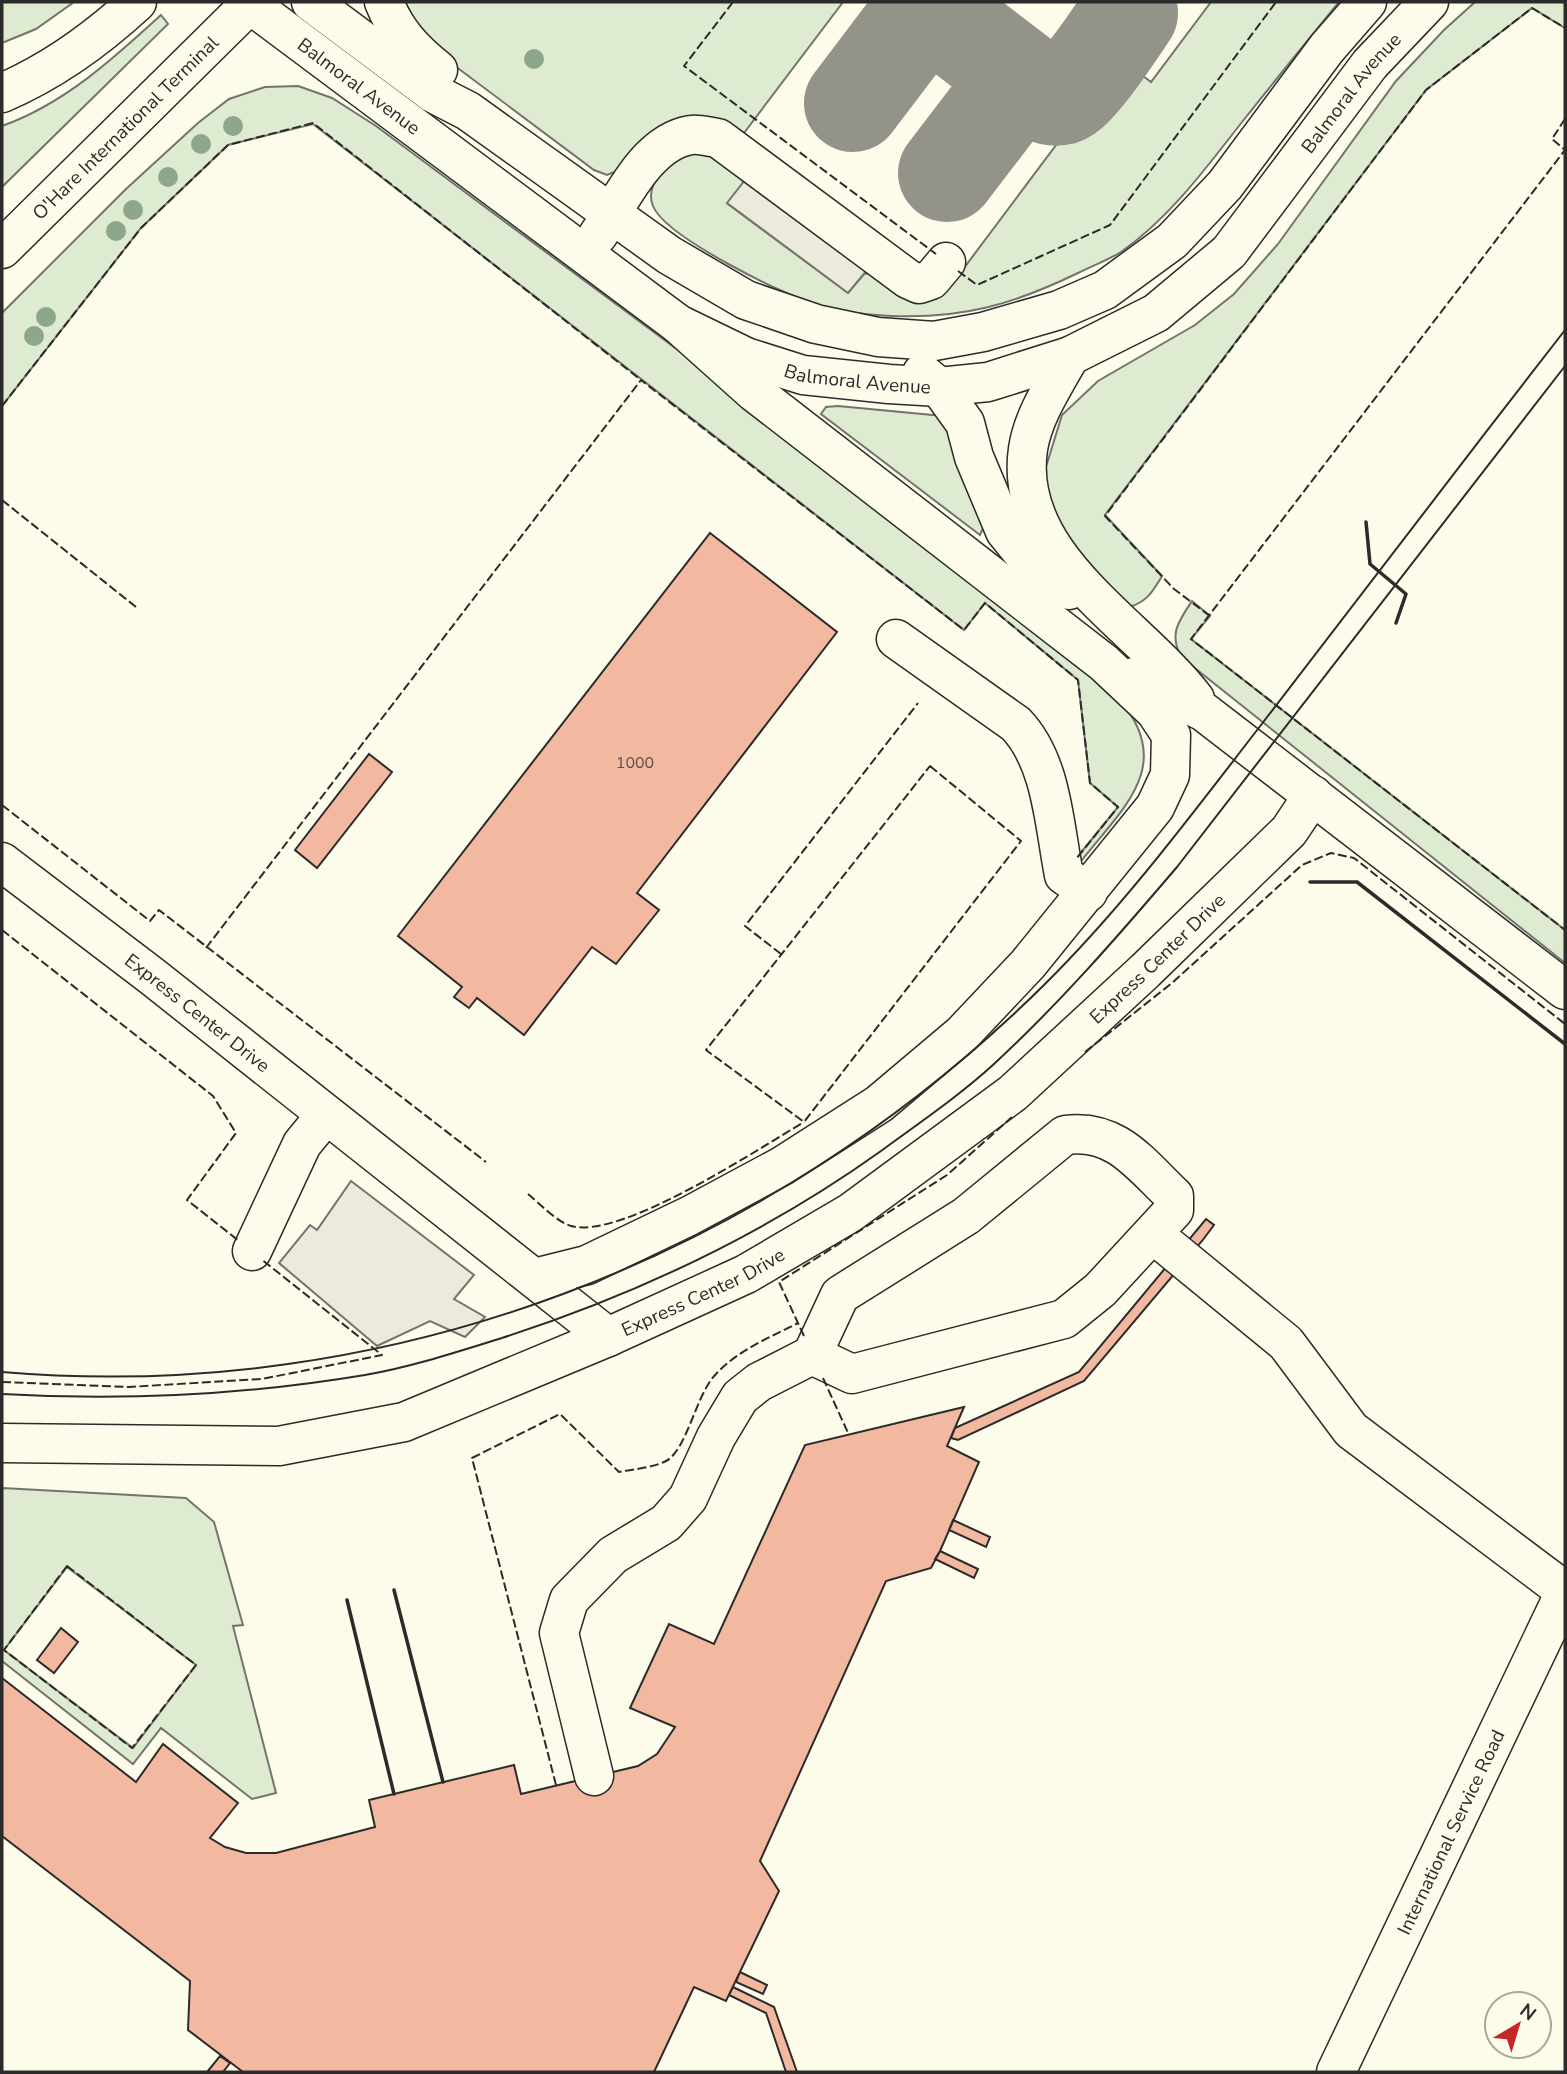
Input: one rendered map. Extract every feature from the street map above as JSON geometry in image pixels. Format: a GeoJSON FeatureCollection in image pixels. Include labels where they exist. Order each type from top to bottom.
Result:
{"type":"FeatureCollection","features":[{"type":"Feature","properties":{"kind":"street"},"geometry":{"type":"LineString","coordinates":[[2,93],[44,75],[111,27],[137,2]]}},
{"type":"Feature","properties":{"kind":"street","name":"Balmoral Avenue"},"geometry":{"type":"LineString","coordinates":[[311,2],[433,93],[468,111],[669,255],[746,300],[816,324],[878,337],[934,341],[983,332],[1059,310],[1105,290],[1172,241],[1226,185],[1327,48],[1367,2]]}},
{"type":"Feature","properties":{"kind":"street"},"geometry":{"type":"LineString","coordinates":[[384,2],[393,24],[412,50],[447,77],[468,111]]}},
{"type":"Feature","properties":{"kind":"street","name":"Balmoral Avenue"},"geometry":{"type":"LineString","coordinates":[[249,3],[678,324],[746,357],[803,375],[939,387],[988,382],[1070,356],[1156,313],[1229,251],[1370,64],[1429,2]]}},
{"type":"Feature","properties":{"kind":"street","name":"O'Hare International Terminal"},"geometry":{"type":"LineString","coordinates":[[2,249],[249,3]]}},
{"type":"Feature","properties":{"kind":"street"},"geometry":{"type":"LineString","coordinates":[[583,255],[651,157],[667,144],[692,135],[718,138],[908,279],[919,284],[931,280],[946,262]]}},
{"type":"Feature","properties":{"kind":"street"},"geometry":{"type":"LineString","coordinates":[[535,1278],[587,1265],[689,1216],[782,1166],[879,1104],[962,1034],[1028,964],[1155,807],[1170,775],[1171,736],[1155,711],[1104,663],[754,392],[678,324]]}},
{"type":"Feature","properties":{"kind":"street"},"geometry":{"type":"LineString","coordinates":[[878,337],[939,387],[965,423],[974,457],[1005,531],[1026,557],[1135,638]]}},
{"type":"Feature","properties":{"kind":"street"},"geometry":{"type":"LineString","coordinates":[[1070,356],[1046,398],[1028,448],[1027,478],[1037,521],[1059,557],[1135,638],[1177,676],[1204,712]]}},
{"type":"Feature","properties":{"kind":"street"},"geometry":{"type":"LineString","coordinates":[[896,639],[1016,724],[1033,741],[1042,767],[1064,874],[1088,892]]}},
{"type":"Feature","properties":{"kind":"street"},"geometry":{"type":"LineString","coordinates":[[1104,663],[1204,712],[1565,990]]}},
{"type":"Feature","properties":{"kind":"street","name":"Express Center Drive"},"geometry":{"type":"LineString","coordinates":[[2,862],[153,977],[608,1337],[746,1274],[850,1213],[1013,1093],[1289,831],[1312,795]]}},
{"type":"Feature","properties":{"kind":"street"},"geometry":{"type":"LineString","coordinates":[[252,1251],[302,1144],[326,1116]]}},
{"type":"Feature","properties":{"kind":"street"},"geometry":{"type":"LineString","coordinates":[[594,1776],[559,1633],[569,1600],[613,1555],[666,1523],[688,1498],[716,1437],[740,1397],[759,1382],[812,1355],[840,1294],[966,1216],[1065,1135],[1085,1132],[1116,1142],[1174,1195],[1174,1210],[1153,1234],[1100,1290],[1064,1319],[852,1374],[812,1355]]}},
{"type":"Feature","properties":{"kind":"street"},"geometry":{"type":"LineString","coordinates":[[1153,1234],[1286,1343],[1352,1430],[1565,1591]]}},
{"type":"Feature","properties":{"kind":"street"},"geometry":{"type":"LineString","coordinates":[[2,1443],[279,1446],[404,1422],[608,1337]]}},
{"type":"Feature","properties":{"kind":"street","name":"International Service Road"},"geometry":{"type":"LineString","coordinates":[[1336,2072],[1565,1591]]}},
{"type":"Feature","properties":{"kind":"green space"},"geometry":{"type":"Polygon","coordinates":[[[2,2],[74,2],[36,29],[2,43],[2,2]]]}},
{"type":"Feature","properties":{"kind":"green space"},"geometry":{"type":"Polygon","coordinates":[[[405,2],[843,2],[744,133],[724,121],[691,117],[617,171],[607,175],[594,170],[427,45],[405,2]]]}},
{"type":"Feature","properties":{"kind":"green space"},"geometry":{"type":"Polygon","coordinates":[[[1211,2],[1339,2],[1203,171],[1157,222],[1116,255],[1032,293],[988,307],[942,315],[883,316],[823,307],[757,279],[703,249],[662,219],[653,206],[653,186],[665,169],[684,156],[694,153],[709,155],[743,177],[743,183],[728,204],[848,293],[864,274],[871,273],[899,295],[927,301],[949,288],[1089,101],[1087,98],[1117,56],[1151,82],[1211,2]]]}},
{"type":"Feature","properties":{"kind":"green space"},"geometry":{"type":"Polygon","coordinates":[[[1475,2],[1565,2],[1565,28],[1532,8],[1426,90],[1105,515],[1162,576],[1145,599],[1129,607],[1082,559],[1047,502],[1045,470],[1062,415],[1098,381],[1195,325],[1234,294],[1278,244],[1396,81],[1444,30],[1475,2]]]}},
{"type":"Feature","properties":{"kind":"green space"},"geometry":{"type":"Polygon","coordinates":[[[161,15],[168,24],[2,187],[2,126],[25,117],[67,93],[106,64],[161,15]]]}},
{"type":"Feature","properties":{"kind":"green space"},"geometry":{"type":"Polygon","coordinates":[[[298,86],[332,98],[376,126],[837,468],[1117,697],[1134,721],[1143,743],[1143,764],[1138,783],[1127,803],[1082,860],[1074,861],[1118,807],[1090,783],[1078,680],[985,603],[964,630],[313,124],[228,145],[141,228],[2,406],[2,313],[126,189],[198,123],[229,99],[265,87],[298,86]]]}},
{"type":"Feature","properties":{"kind":"green space"},"geometry":{"type":"Polygon","coordinates":[[[826,407],[943,416],[984,526],[980,535],[821,414],[826,407]]]}},
{"type":"Feature","properties":{"kind":"green space"},"geometry":{"type":"Polygon","coordinates":[[[1192,601],[1210,616],[1191,639],[1565,930],[1565,963],[1181,657],[1176,642],[1177,628],[1192,601]]]}},
{"type":"Feature","properties":{"kind":"green space"},"geometry":{"type":"Polygon","coordinates":[[[2,1488],[186,1498],[214,1522],[243,1625],[233,1626],[276,1793],[252,1799],[161,1728],[133,1764],[2,1661],[2,1488]],[[67,1567],[4,1650],[133,1748],[196,1665],[67,1567]]]}},
{"type":"Feature","properties":{"kind":"shaded area"},"geometry":{"type":"Polygon","coordinates":[[[766,153],[887,246],[848,293],[727,203],[766,153]]]}},
{"type":"Feature","properties":{"kind":"shaded area"},"geometry":{"type":"Polygon","coordinates":[[[351,1181],[474,1275],[454,1299],[485,1317],[465,1337],[430,1321],[377,1346],[279,1263],[310,1225],[317,1230],[351,1181]]]}},
{"type":"Feature","properties":{"kind":"building"},"geometry":{"type":"Polygon","coordinates":[[[710,533],[837,632],[637,893],[659,910],[616,964],[592,947],[524,1035],[477,998],[469,1008],[454,997],[462,987],[398,936],[710,533]]]}},
{"type":"Feature","properties":{"kind":"building"},"geometry":{"type":"Polygon","coordinates":[[[369,754],[392,772],[317,868],[295,850],[369,754]]]}},
{"type":"Feature","properties":{"kind":"building"},"geometry":{"type":"Polygon","coordinates":[[[1206,1219],[1214,1225],[1202,1241],[1084,1381],[958,1440],[951,1438],[955,1428],[1079,1372],[1206,1219]]]}},
{"type":"Feature","properties":{"kind":"building"},"geometry":{"type":"Polygon","coordinates":[[[964,1407],[947,1446],[979,1462],[940,1551],[931,1568],[886,1581],[760,1861],[779,1891],[726,2001],[694,1987],[654,2072],[243,2072],[188,2030],[190,1981],[2,1836],[2,1678],[136,1782],[163,1744],[238,1803],[210,1838],[225,1847],[246,1853],[276,1853],[375,1827],[369,1800],[514,1765],[521,1794],[638,1766],[657,1754],[675,1727],[630,1708],[669,1624],[714,1644],[805,1445],[964,1407]]]}},
{"type":"Feature","properties":{"kind":"building"},"geometry":{"type":"Polygon","coordinates":[[[953,1520],[990,1537],[986,1547],[949,1530],[953,1520]]]}},
{"type":"Feature","properties":{"kind":"building"},"geometry":{"type":"Polygon","coordinates":[[[940,1551],[978,1569],[974,1578],[935,1559],[940,1551]]]}},
{"type":"Feature","properties":{"kind":"building"},"geometry":{"type":"Polygon","coordinates":[[[61,1628],[78,1642],[54,1673],[37,1660],[61,1628]]]}},
{"type":"Feature","properties":{"kind":"building"},"geometry":{"type":"Polygon","coordinates":[[[740,1972],[767,1985],[763,1994],[736,1982],[740,1972]]]}},
{"type":"Feature","properties":{"kind":"building"},"geometry":{"type":"Polygon","coordinates":[[[733,1987],[774,2007],[797,2072],[786,2072],[766,2013],[729,1995],[733,1987]]]}},
{"type":"Feature","properties":{"kind":"building"},"geometry":{"type":"Polygon","coordinates":[[[220,2056],[230,2063],[223,2072],[207,2072],[220,2056]]]}},
{"type":"Feature","properties":{"kind":"taxiway"},"geometry":{"type":"LineString","coordinates":[[922,2],[1041,93],[1054,97],[1069,92],[1078,83],[1129,13]]}},
{"type":"Feature","properties":{"kind":"taxiway"},"geometry":{"type":"LineString","coordinates":[[853,103],[919,16]]}},
{"type":"Feature","properties":{"kind":"taxiway"},"geometry":{"type":"LineString","coordinates":[[947,173],[1012,88]]}},
{"type":"Feature","properties":{"kind":"tram line"},"geometry":{"type":"LineString","coordinates":[[2,1372],[147,1376],[290,1364],[429,1336],[565,1293],[695,1236],[819,1165],[936,1081],[1044,985],[1102,924],[1157,859],[1565,330]]}},
{"type":"Feature","properties":{"kind":"tram line"},"geometry":{"type":"LineString","coordinates":[[2,1394],[93,1397],[229,1392],[320,1382],[417,1363],[553,1321],[651,1281],[746,1235],[837,1181],[981,1076],[1066,993],[1111,943],[1177,867],[1565,366]]}},
{"type":"Feature","properties":{"kind":"fence"},"geometry":{"type":"LineString","coordinates":[[733,2],[684,66],[936,254]]}},
{"type":"Feature","properties":{"kind":"fence"},"geometry":{"type":"LineString","coordinates":[[958,271],[977,285],[1110,225],[1276,2]]}},
{"type":"Feature","properties":{"kind":"fence"},"geometry":{"type":"LineString","coordinates":[[1210,616],[1174,589],[1105,516],[1426,90],[1532,8],[1565,28]]}},
{"type":"Feature","properties":{"kind":"fence"},"geometry":{"type":"LineString","coordinates":[[1565,119],[1552,139],[1565,150],[1191,639],[1565,930]]}},
{"type":"Feature","properties":{"kind":"fence"},"geometry":{"type":"LineString","coordinates":[[2,406],[141,228],[228,145],[313,123],[641,380]]}},
{"type":"Feature","properties":{"kind":"fence"},"geometry":{"type":"LineString","coordinates":[[206,948],[641,380],[964,630],[985,603],[1078,680],[1090,783],[1118,807],[1076,859]]}},
{"type":"Feature","properties":{"kind":"fence"},"geometry":{"type":"LineString","coordinates":[[2,500],[136,607]]}},
{"type":"Feature","properties":{"kind":"fence"},"geometry":{"type":"LineString","coordinates":[[781,954],[745,926],[918,703]]}},
{"type":"Feature","properties":{"kind":"fence"},"geometry":{"type":"LineString","coordinates":[[930,766],[1021,841],[804,1122],[706,1050],[930,766]]}},
{"type":"Feature","properties":{"kind":"fence"},"geometry":{"type":"LineString","coordinates":[[2,805],[150,921],[159,910],[486,1162]]}},
{"type":"Feature","properties":{"kind":"fence"},"geometry":{"type":"LineString","coordinates":[[1085,1052],[1172,983],[1302,865],[1331,853],[1354,858],[1565,1024]]}},
{"type":"Feature","properties":{"kind":"fence"},"geometry":{"type":"LineString","coordinates":[[2,930],[213,1096],[236,1133],[187,1200],[239,1241]]}},
{"type":"Feature","properties":{"kind":"fence"},"geometry":{"type":"LineString","coordinates":[[804,1336],[779,1282],[947,1175],[1012,1117]]}},
{"type":"Feature","properties":{"kind":"fence"},"geometry":{"type":"LineString","coordinates":[[528,1194],[566,1224],[593,1227],[655,1206],[804,1122]]}},
{"type":"Feature","properties":{"kind":"fence"},"geometry":{"type":"LineString","coordinates":[[2,1382],[129,1387],[262,1379],[382,1355],[261,1259]]}},
{"type":"Feature","properties":{"kind":"fence"},"geometry":{"type":"LineString","coordinates":[[556,1785],[472,1458],[560,1414],[619,1472],[666,1461],[680,1446],[703,1394],[716,1374],[744,1351],[798,1323]]}},
{"type":"Feature","properties":{"kind":"fence"},"geometry":{"type":"LineString","coordinates":[[823,1378],[849,1435]]}},
{"type":"Feature","properties":{"kind":"fence"},"geometry":{"type":"LineString","coordinates":[[67,1566],[196,1665],[132,1748],[4,1650],[67,1566]]}},
{"type":"Feature","properties":{"kind":"wall"},"geometry":{"type":"LineString","coordinates":[[1366,522],[1370,564],[1406,594],[1396,623]]}},
{"type":"Feature","properties":{"kind":"wall"},"geometry":{"type":"LineString","coordinates":[[1310,882],[1357,882],[1565,1044]]}},
{"type":"Feature","properties":{"kind":"wall"},"geometry":{"type":"LineString","coordinates":[[394,1590],[443,1782]]}},
{"type":"Feature","properties":{"kind":"wall"},"geometry":{"type":"LineString","coordinates":[[347,1600],[394,1794]]}}]}
